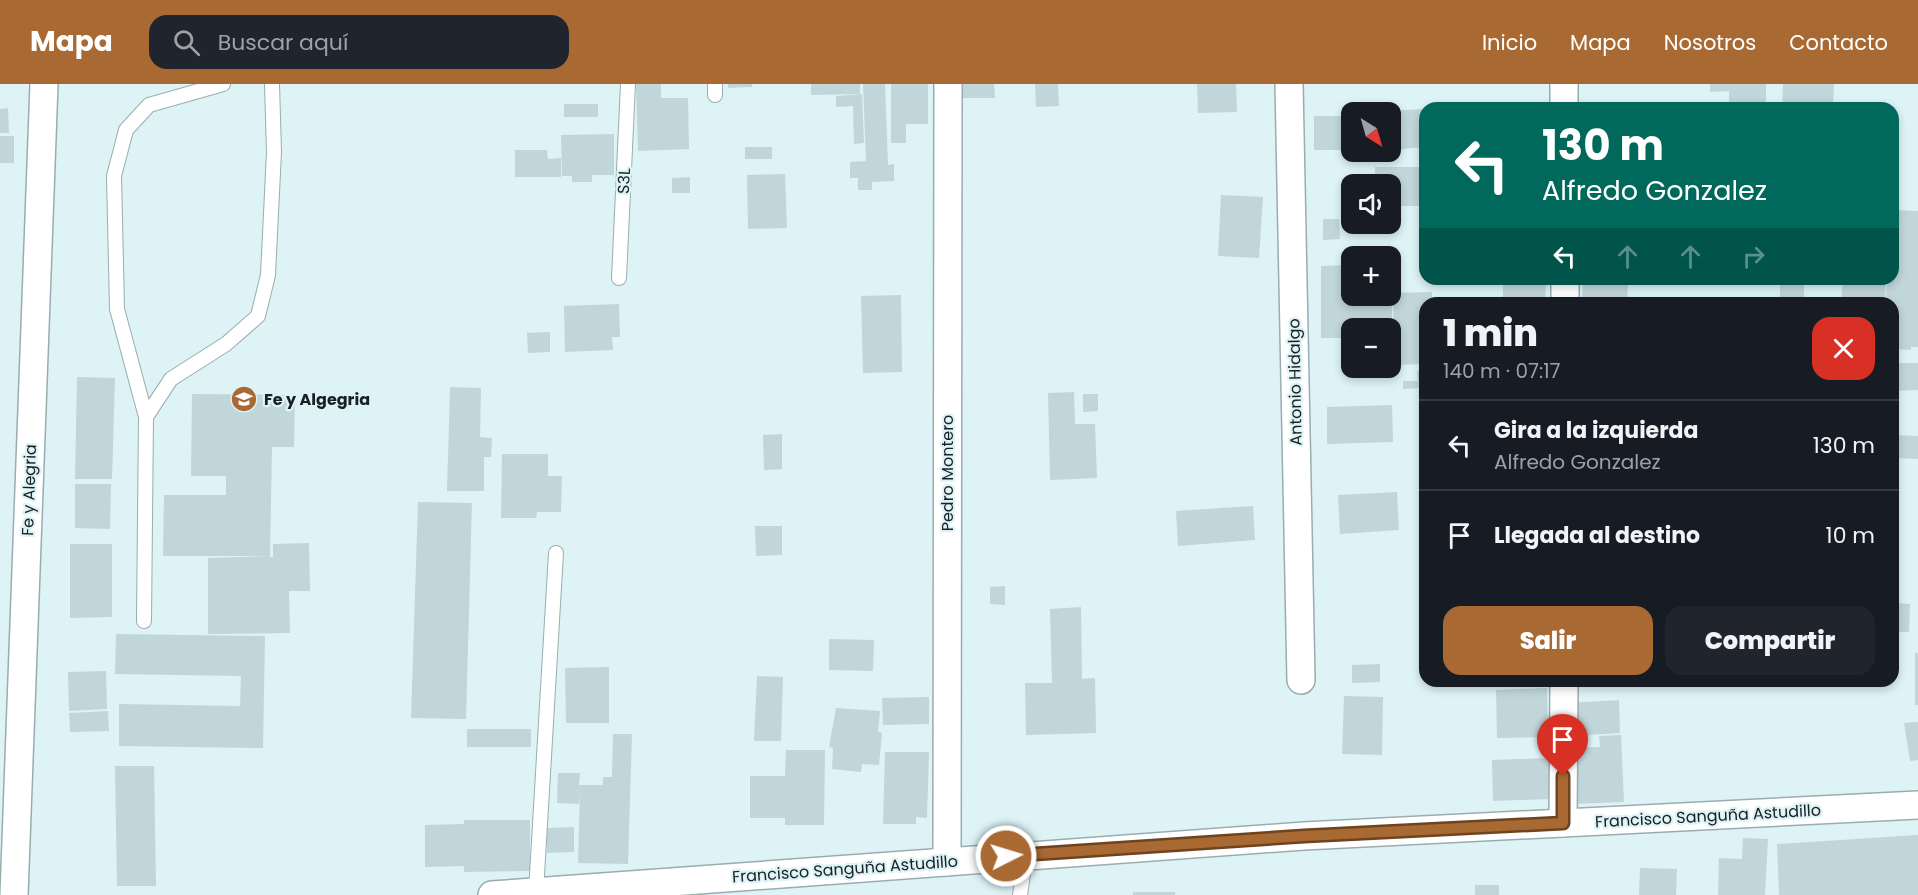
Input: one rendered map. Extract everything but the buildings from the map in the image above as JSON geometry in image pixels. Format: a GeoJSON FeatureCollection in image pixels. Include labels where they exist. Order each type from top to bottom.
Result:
{"type":"FeatureCollection","features":[{"type":"Feature","properties":{"kind":"street","name":"Fe y Alegria"},"geometry":{"type":"LineString","coordinates":[[14,895],[44,84]]}},
{"type":"Feature","properties":{"kind":"street","name":"Pedro Montero"},"geometry":{"type":"LineString","coordinates":[[947,862],[948,84]]}},
{"type":"Feature","properties":{"kind":"street","name":"Antonio Hidalgo"},"geometry":{"type":"LineString","coordinates":[[1289,84],[1301,680]]}},
{"type":"Feature","properties":{"kind":"street"},"geometry":{"type":"LineString","coordinates":[[1564,84],[1564,102]]}},
{"type":"Feature","properties":{"kind":"street"},"geometry":{"type":"LineString","coordinates":[[1563,823],[1564,687]]}},
{"type":"Feature","properties":{"kind":"street","name":"Francisco Sanguña Astudillo"},"geometry":{"type":"LineString","coordinates":[[492,895],[645,890],[1026,854],[1304,836],[1918,805]]}},
{"type":"Feature","properties":{"kind":"lane"},"geometry":{"type":"LineString","coordinates":[[144,621],[146,417],[117,309],[114,176],[126,130],[149,105],[223,84]]}},
{"type":"Feature","properties":{"kind":"lane"},"geometry":{"type":"LineString","coordinates":[[146,417],[171,379],[226,344],[258,316],[268,275],[274,152],[272,84]]}},
{"type":"Feature","properties":{"kind":"lane","name":"S3L"},"geometry":{"type":"LineString","coordinates":[[619,278],[628,84]]}},
{"type":"Feature","properties":{"kind":"lane"},"geometry":{"type":"LineString","coordinates":[[536,892],[556,553]]}},
{"type":"Feature","properties":{"kind":"lane"},"geometry":{"type":"LineString","coordinates":[[1020,895],[1026,854]]}},
{"type":"Feature","properties":{"kind":"place","name":"Fe y Algegria"},"geometry":{"type":"Point","coordinates":[244,399]}},
{"type":"Feature","properties":{"kind":"route"},"geometry":{"type":"LineString","coordinates":[[1006,856],[1304,836],[1563,823],[1563,776]]}}]}
